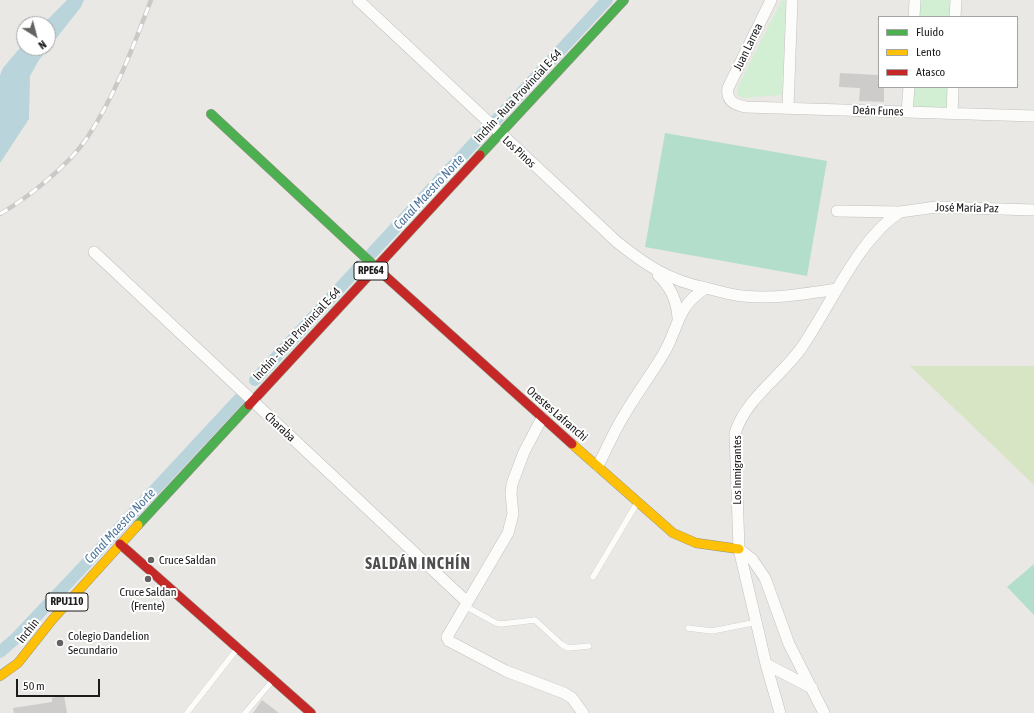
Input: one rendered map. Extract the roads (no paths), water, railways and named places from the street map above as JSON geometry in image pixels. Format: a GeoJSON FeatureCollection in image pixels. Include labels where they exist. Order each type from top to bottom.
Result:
{"type":"FeatureCollection","features":[{"type":"Feature","properties":{"kind":"main road","name":"Inchín - Ruta Provincial E-64"},"geometry":{"type":"LineString","coordinates":[[120,544],[624,0]]}},
{"type":"Feature","properties":{"kind":"main road","name":"Orestes Lafranchi"},"geometry":{"type":"LineString","coordinates":[[211,114],[375,267],[542,418],[679,536],[712,546],[739,549]]}},
{"type":"Feature","properties":{"kind":"main road"},"geometry":{"type":"LineString","coordinates":[[120,544],[312,713]]}},
{"type":"Feature","properties":{"kind":"main road","name":"Inchín"},"geometry":{"type":"LineString","coordinates":[[0,676],[18,662],[52,620],[120,544]]}},
{"type":"Feature","properties":{"kind":"street","name":"Los Pinos"},"geometry":{"type":"LineString","coordinates":[[358,0],[499,134],[616,242],[665,281],[677,303],[678,318]]}},
{"type":"Feature","properties":{"kind":"street","name":"Juan Larrea"},"geometry":{"type":"LineString","coordinates":[[727,94],[728,88],[771,0]]}},
{"type":"Feature","properties":{"kind":"street"},"geometry":{"type":"LineString","coordinates":[[788,107],[792,0]]}},
{"type":"Feature","properties":{"kind":"street"},"geometry":{"type":"LineString","coordinates":[[914,16],[915,0]]}},
{"type":"Feature","properties":{"kind":"street"},"geometry":{"type":"LineString","coordinates":[[955,16],[956,0]]}},
{"type":"Feature","properties":{"kind":"street"},"geometry":{"type":"LineString","coordinates":[[907,112],[909,88]]}},
{"type":"Feature","properties":{"kind":"street"},"geometry":{"type":"LineString","coordinates":[[952,114],[953,88]]}},
{"type":"Feature","properties":{"kind":"street","name":"Deán Funes"},"geometry":{"type":"LineString","coordinates":[[727,94],[730,101],[736,105],[1034,116]]}},
{"type":"Feature","properties":{"kind":"street","name":"José María Paz"},"geometry":{"type":"LineString","coordinates":[[837,212],[900,212],[936,207],[1034,210]]}},
{"type":"Feature","properties":{"kind":"street","name":"Los Inmigrantes"},"geometry":{"type":"LineString","coordinates":[[780,713],[766,664],[739,549],[735,433],[739,422],[764,386],[801,348],[837,289],[877,230],[900,212]]}},
{"type":"Feature","properties":{"kind":"street","name":"Charaba"},"geometry":{"type":"LineString","coordinates":[[94,252],[466,604]]}},
{"type":"Feature","properties":{"kind":"street","name":"Los Pinos"},"geometry":{"type":"LineString","coordinates":[[648,266],[674,280],[742,296],[795,296],[837,289]]}},
{"type":"Feature","properties":{"kind":"street"},"geometry":{"type":"LineString","coordinates":[[598,466],[626,413],[664,352],[678,318],[694,296],[706,288]]}},
{"type":"Feature","properties":{"kind":"street"},"geometry":{"type":"LineString","coordinates":[[542,418],[524,452],[512,484],[511,494],[513,514],[508,533],[447,637],[449,640],[506,671],[564,693],[572,698],[583,713]]}},
{"type":"Feature","properties":{"kind":"street"},"geometry":{"type":"LineString","coordinates":[[739,549],[752,559],[765,578],[789,644],[824,713]]}},
{"type":"Feature","properties":{"kind":"street"},"geometry":{"type":"LineString","coordinates":[[766,664],[812,688]]}},
{"type":"Feature","properties":{"kind":"lane"},"geometry":{"type":"LineString","coordinates":[[593,577],[638,501]]}},
{"type":"Feature","properties":{"kind":"lane"},"geometry":{"type":"LineString","coordinates":[[466,604],[496,623],[502,624],[535,620],[561,644],[568,648],[589,646]]}},
{"type":"Feature","properties":{"kind":"lane"},"geometry":{"type":"LineString","coordinates":[[688,628],[712,631],[757,622]]}},
{"type":"Feature","properties":{"kind":"lane"},"geometry":{"type":"LineString","coordinates":[[187,713],[238,647]]}},
{"type":"Feature","properties":{"kind":"lane"},"geometry":{"type":"LineString","coordinates":[[245,713],[274,680]]}},
{"type":"Feature","properties":{"kind":"water"},"geometry":{"type":"Polygon","coordinates":[[[67,0],[84,0],[81,7],[56,39],[56,16],[51,16],[67,0]]]}},
{"type":"Feature","properties":{"kind":"water"},"geometry":{"type":"Polygon","coordinates":[[[16,53],[16,56],[42,56],[30,76],[29,119],[0,163],[0,75],[3,68],[16,53]]]}},
{"type":"Feature","properties":{"kind":"waterway","name":"Canal Maestro Norte"},"geometry":{"type":"LineString","coordinates":[[496,120],[607,0]]}},
{"type":"Feature","properties":{"kind":"waterway","name":"Canal Maestro Norte"},"geometry":{"type":"LineString","coordinates":[[372,253],[486,130]]}},
{"type":"Feature","properties":{"kind":"waterway","name":"Canal Maestro Norte"},"geometry":{"type":"LineString","coordinates":[[255,380],[360,266]]}},
{"type":"Feature","properties":{"kind":"waterway","name":"Canal Maestro Norte"},"geometry":{"type":"LineString","coordinates":[[0,652],[15,639],[239,399]]}},
{"type":"Feature","properties":{"kind":"railway"},"geometry":{"type":"LineString","coordinates":[[0,214],[23,199],[59,170],[79,149],[87,138],[115,88],[151,0]]}},
{"type":"Feature","properties":{"kind":"place","name":"Cruce Saldan"},"geometry":{"type":"Point","coordinates":[151,560]}},
{"type":"Feature","properties":{"kind":"place","name":"Cruce Saldan (Frente)"},"geometry":{"type":"Point","coordinates":[148,579]}},
{"type":"Feature","properties":{"kind":"place","name":"Colegio Dandelion Secundario"},"geometry":{"type":"Point","coordinates":[60,643]}},
{"type":"Feature","properties":{"kind":"district","name":"SALDÁN INCHÍN"},"geometry":{"type":"Point","coordinates":[418,564]}}]}
